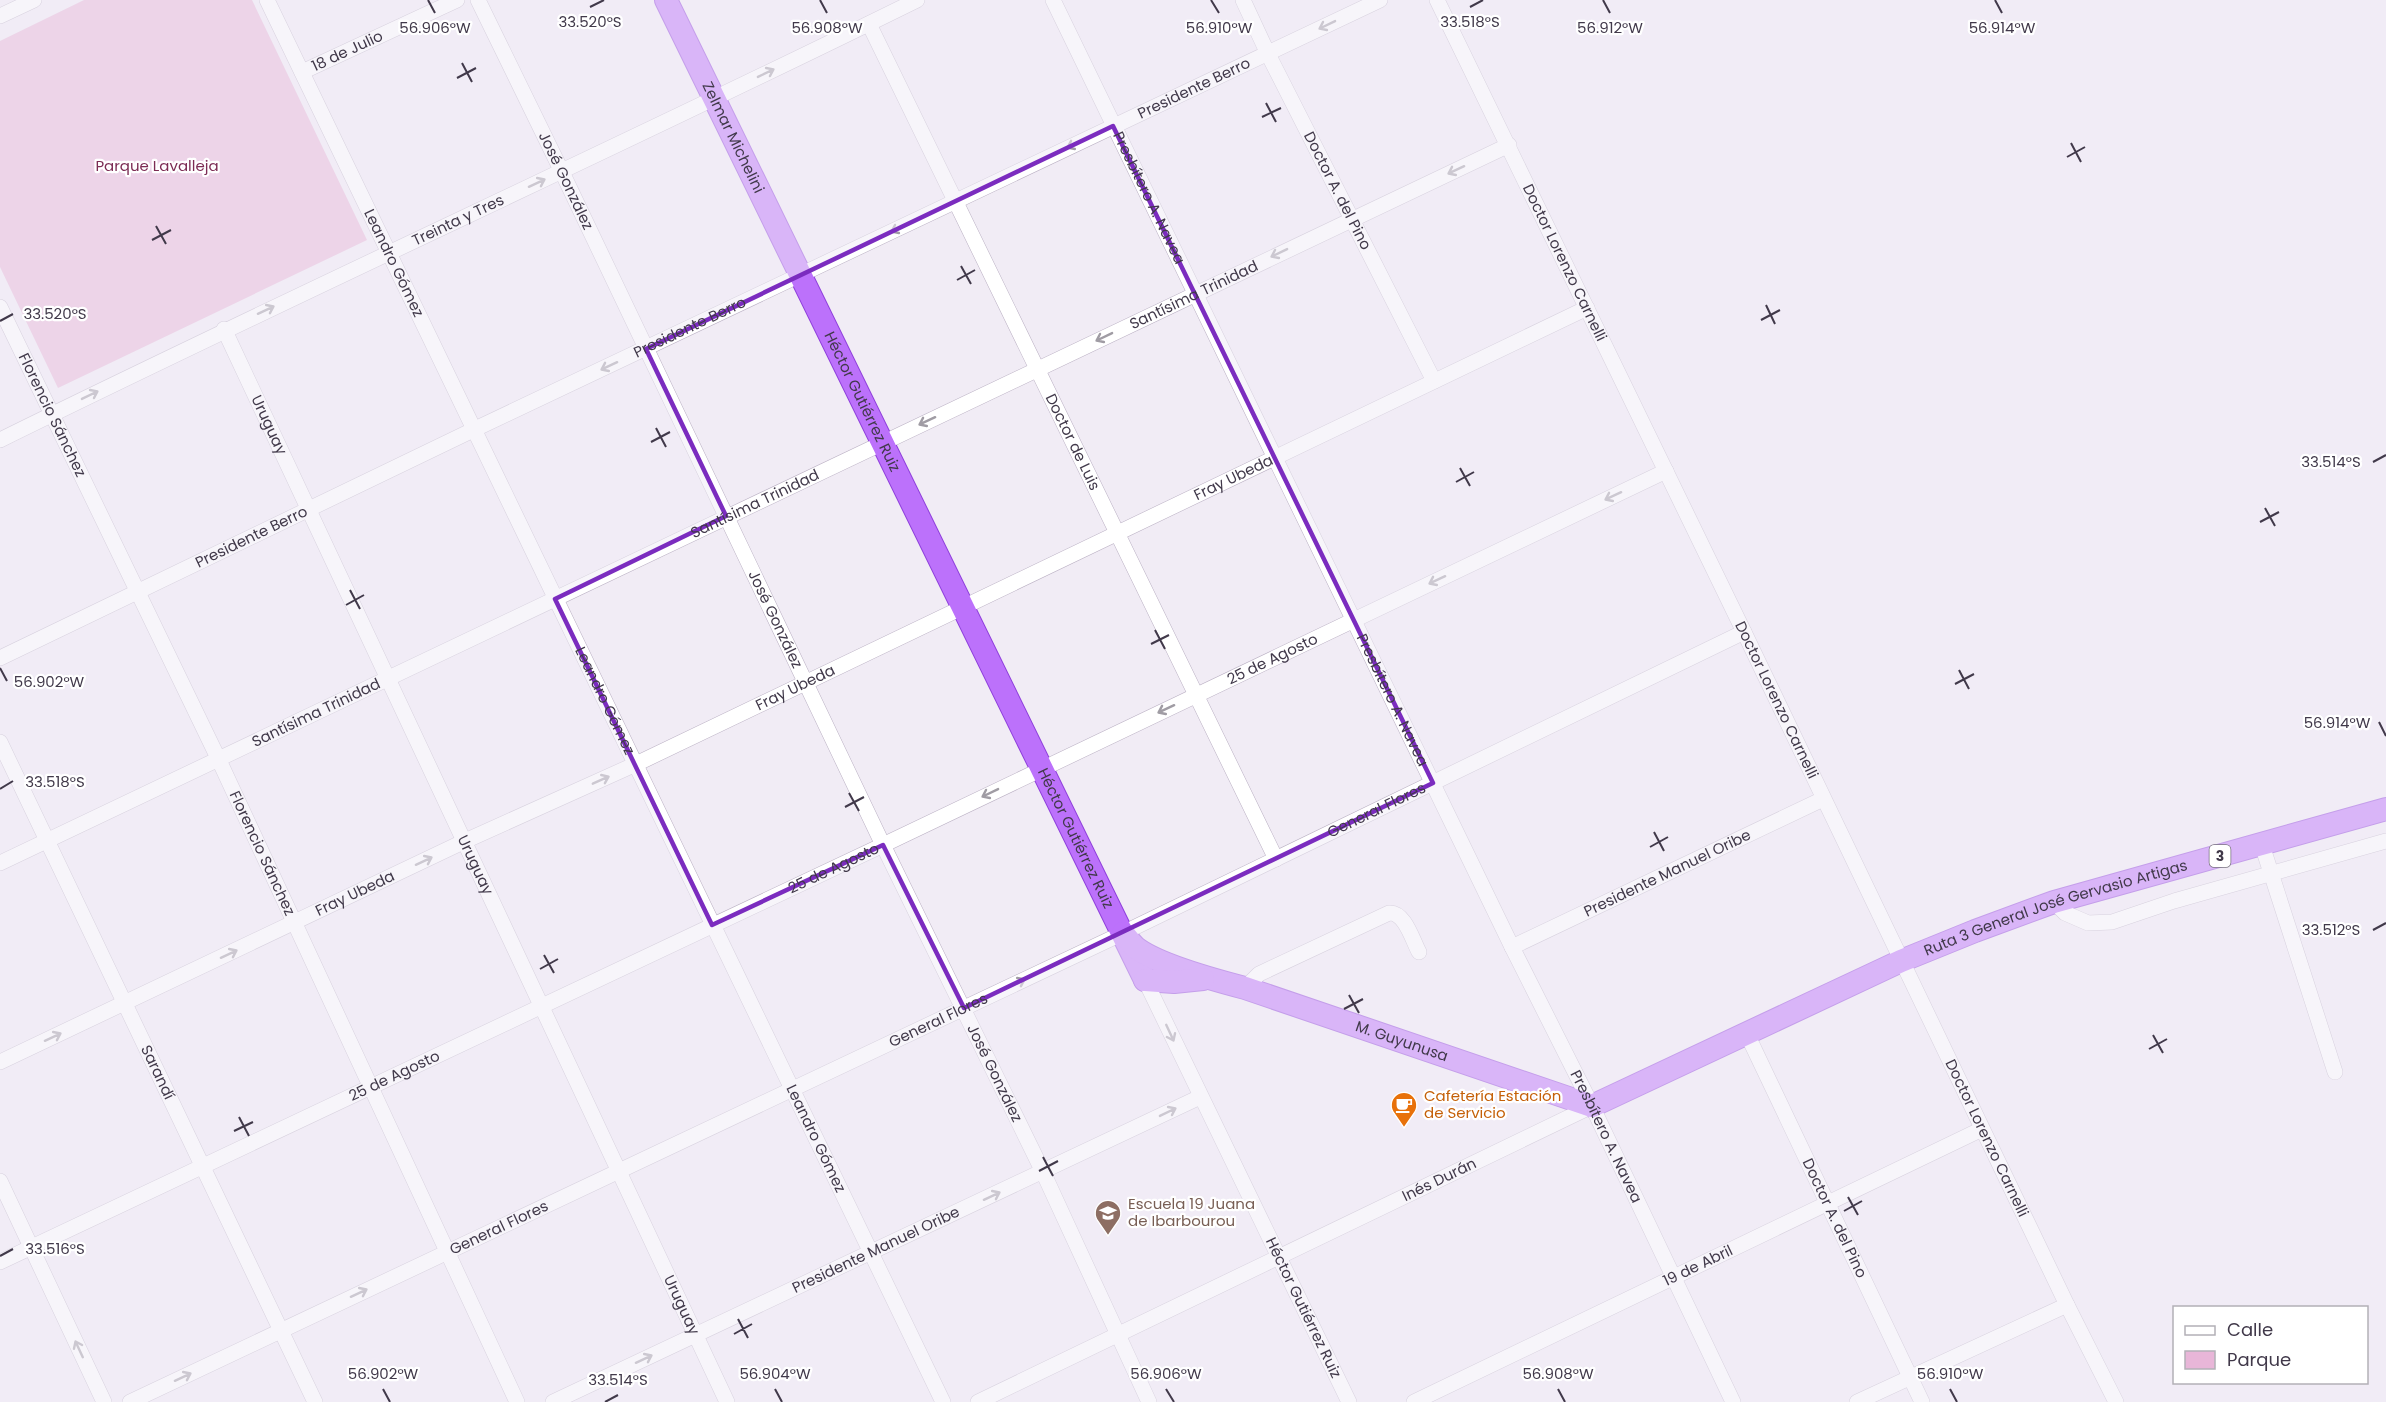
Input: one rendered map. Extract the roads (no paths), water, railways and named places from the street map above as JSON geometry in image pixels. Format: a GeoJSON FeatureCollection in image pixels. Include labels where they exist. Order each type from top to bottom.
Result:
{"type":"FeatureCollection","features":[{"type":"Feature","properties":{"kind":"highway","name":"Zelmar Michelini"},"geometry":{"type":"LineString","coordinates":[[666,0],[800,275]]}},
{"type":"Feature","properties":{"kind":"highway","name":"Héctor Gutiérrez Ruiz"},"geometry":{"type":"LineString","coordinates":[[800,275],[1145,980]]}},
{"type":"Feature","properties":{"kind":"highway","name":"Ruta 3 General José Gervasio Artigas"},"geometry":{"type":"LineString","coordinates":[[1901,961],[2054,902],[2386,809]]}},
{"type":"Feature","properties":{"kind":"highway","name":"M. Guyunusa"},"geometry":{"type":"LineString","coordinates":[[1123,933],[1136,947],[1210,979],[1245,988],[1592,1106]]}},
{"type":"Feature","properties":{"kind":"highway","name":"Inés Durán"},"geometry":{"type":"LineString","coordinates":[[1592,1106],[1901,961]]}},
{"type":"Feature","properties":{"kind":"highway"},"geometry":{"type":"LineString","coordinates":[[1145,980],[1154,970],[1169,963]]}},
{"type":"Feature","properties":{"kind":"highway","name":"M. Guyunusa"},"geometry":{"type":"LineString","coordinates":[[1145,980],[1174,982],[1210,979]]}},
{"type":"Feature","properties":{"kind":"street"},"geometry":{"type":"LineString","coordinates":[[0,16],[34,0]]}},
{"type":"Feature","properties":{"kind":"street","name":"Leandro Gómez"},"geometry":{"type":"LineString","coordinates":[[267,0],[943,1402]]}},
{"type":"Feature","properties":{"kind":"street","name":"18 de Julio"},"geometry":{"type":"LineString","coordinates":[[302,72],[457,0]]}},
{"type":"Feature","properties":{"kind":"street","name":"José González"},"geometry":{"type":"LineString","coordinates":[[477,0],[562,171],[883,845],[1043,1172],[1149,1402]]}},
{"type":"Feature","properties":{"kind":"street","name":"Treinta y Tres"},"geometry":{"type":"LineString","coordinates":[[0,440],[225,329],[714,99],[917,0]]}},
{"type":"Feature","properties":{"kind":"street","name":"Presbítero A. Navea"},"geometry":{"type":"LineString","coordinates":[[1053,0],[1512,947],[1592,1106],[1733,1402]]}},
{"type":"Feature","properties":{"kind":"street","name":"Doctor A. del Pino"},"geometry":{"type":"LineString","coordinates":[[1243,0],[1268,54],[1434,381]]}},
{"type":"Feature","properties":{"kind":"street","name":"Presidente Berro"},"geometry":{"type":"LineString","coordinates":[[0,658],[473,430],[1380,0]]}},
{"type":"Feature","properties":{"kind":"street","name":"Doctor Lorenzo Carnelli"},"geometry":{"type":"LineString","coordinates":[[1437,0],[1509,145],[2067,1305],[2116,1402]]}},
{"type":"Feature","properties":{"kind":"street","name":"Doctor de Luis"},"geometry":{"type":"LineString","coordinates":[[869,24],[1276,859]]}},
{"type":"Feature","properties":{"kind":"street","name":"Santísima Trinidad"},"geometry":{"type":"LineString","coordinates":[[0,863],[1509,145]]}},
{"type":"Feature","properties":{"kind":"street","name":"Florencio Sánchez"},"geometry":{"type":"LineString","coordinates":[[0,307],[218,758],[518,1402]]}},
{"type":"Feature","properties":{"kind":"street","name":"Fray Ubeda"},"geometry":{"type":"LineString","coordinates":[[0,1062],[465,841],[636,764],[1587,308]]}},
{"type":"Feature","properties":{"kind":"street","name":"Uruguay"},"geometry":{"type":"LineString","coordinates":[[225,329],[727,1402]]}},
{"type":"Feature","properties":{"kind":"street","name":"25 de Agosto"},"geometry":{"type":"LineString","coordinates":[[0,1262],[541,1004],[883,845],[1666,471]]}},
{"type":"Feature","properties":{"kind":"street","name":"General Flores"},"geometry":{"type":"LineString","coordinates":[[130,1402],[1123,933],[1744,632]]}},
{"type":"Feature","properties":{"kind":"street","name":"Sarandí"},"geometry":{"type":"LineString","coordinates":[[0,742],[315,1402]]}},
{"type":"Feature","properties":{"kind":"street","name":"Presidente Manuel Oribe"},"geometry":{"type":"LineString","coordinates":[[1512,947],[1823,799]]}},
{"type":"Feature","properties":{"kind":"street"},"geometry":{"type":"LineString","coordinates":[[2054,902],[2065,913],[2088,923],[2112,922],[2271,873],[2386,841]]}},
{"type":"Feature","properties":{"kind":"street"},"geometry":{"type":"LineString","coordinates":[[2262,844],[2336,1072]]}},
{"type":"Feature","properties":{"kind":"street"},"geometry":{"type":"LineString","coordinates":[[1245,988],[1259,974],[1389,913],[1394,912],[1400,916],[1419,951]]}},
{"type":"Feature","properties":{"kind":"street","name":"Héctor Gutiérrez Ruiz"},"geometry":{"type":"LineString","coordinates":[[1145,980],[1349,1402]]}},
{"type":"Feature","properties":{"kind":"street","name":"Doctor A. del Pino"},"geometry":{"type":"LineString","coordinates":[[1747,1034],[1922,1402]]}},
{"type":"Feature","properties":{"kind":"street","name":"Presidente Manuel Oribe"},"geometry":{"type":"LineString","coordinates":[[553,1402],[1200,1097]]}},
{"type":"Feature","properties":{"kind":"street","name":"Inés Durán"},"geometry":{"type":"LineString","coordinates":[[978,1402],[1592,1106]]}},
{"type":"Feature","properties":{"kind":"street","name":"19 de Abril"},"geometry":{"type":"LineString","coordinates":[[1413,1402],[1982,1129]]}},
{"type":"Feature","properties":{"kind":"street"},"geometry":{"type":"LineString","coordinates":[[0,1181],[104,1402]]}},
{"type":"Feature","properties":{"kind":"street"},"geometry":{"type":"LineString","coordinates":[[1857,1402],[2067,1305]]}},
{"type":"Feature","properties":{"kind":"place","name":"Cafetería Estación de Servicio"},"geometry":{"type":"Point","coordinates":[1404,1128]}},
{"type":"Feature","properties":{"kind":"place","name":"Escuela 19 Juana de Ibarbourou"},"geometry":{"type":"Point","coordinates":[1108,1236]}},
{"type":"Feature","properties":{"kind":"park label","name":"Parque Lavalleja"},"geometry":{"type":"Point","coordinates":[157,166]}}]}
